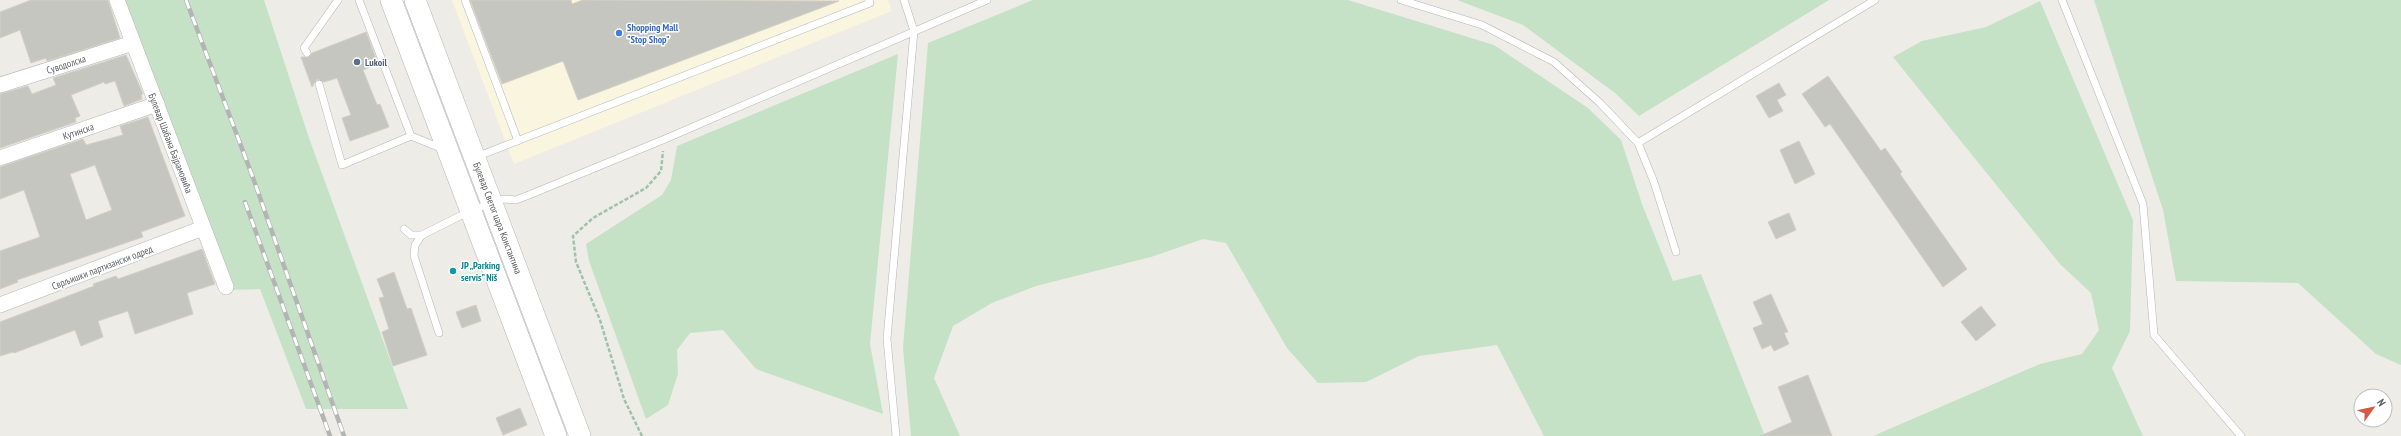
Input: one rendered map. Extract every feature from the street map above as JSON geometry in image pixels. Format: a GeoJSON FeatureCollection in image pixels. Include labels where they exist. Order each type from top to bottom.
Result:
{"type":"FeatureCollection","features":[{"type":"Feature","properties":{"kind":"main road"},"geometry":{"type":"LineString","coordinates":[[392,0],[556,436]]}},
{"type":"Feature","properties":{"kind":"main road","name":"Булевар Светог цара Константина"},"geometry":{"type":"LineString","coordinates":[[415,0],[580,436]]}},
{"type":"Feature","properties":{"kind":"street","name":"Булевар Шабана Бајрамовића"},"geometry":{"type":"LineString","coordinates":[[117,0],[226,287]]}},
{"type":"Feature","properties":{"kind":"street","name":"Суводолска"},"geometry":{"type":"LineString","coordinates":[[0,85],[133,43]]}},
{"type":"Feature","properties":{"kind":"street","name":"Кутинска"},"geometry":{"type":"LineString","coordinates":[[0,158],[157,104]]}},
{"type":"Feature","properties":{"kind":"street","name":"Сврљишки партизански одред"},"geometry":{"type":"LineString","coordinates":[[0,305],[203,228]]}},
{"type":"Feature","properties":{"kind":"lane"},"geometry":{"type":"LineString","coordinates":[[307,53],[304,48],[338,0]]}},
{"type":"Feature","properties":{"kind":"lane"},"geometry":{"type":"LineString","coordinates":[[359,0],[412,136],[449,152]]}},
{"type":"Feature","properties":{"kind":"lane"},"geometry":{"type":"LineString","coordinates":[[465,0],[518,141]]}},
{"type":"Feature","properties":{"kind":"lane"},"geometry":{"type":"LineString","coordinates":[[475,157],[870,3],[869,0]]}},
{"type":"Feature","properties":{"kind":"lane"},"geometry":{"type":"LineString","coordinates":[[896,436],[887,339],[914,31],[904,0]]}},
{"type":"Feature","properties":{"kind":"lane"},"geometry":{"type":"LineString","coordinates":[[404,229],[411,235],[422,235],[472,210],[503,199],[516,200],[529,195],[665,139],[987,0]]}},
{"type":"Feature","properties":{"kind":"lane"},"geometry":{"type":"LineString","coordinates":[[1401,0],[1482,25],[1554,62],[1600,102],[1638,143],[1654,182],[1676,252]]}},
{"type":"Feature","properties":{"kind":"lane"},"geometry":{"type":"LineString","coordinates":[[1638,143],[1875,0]]}},
{"type":"Feature","properties":{"kind":"lane"},"geometry":{"type":"LineString","coordinates":[[2062,0],[2143,204],[2154,335],[2241,436]]}},
{"type":"Feature","properties":{"kind":"lane"},"geometry":{"type":"LineString","coordinates":[[319,84],[342,165],[412,136]]}},
{"type":"Feature","properties":{"kind":"lane"},"geometry":{"type":"LineString","coordinates":[[422,235],[415,245],[414,256],[439,333]]}},
{"type":"Feature","properties":{"kind":"path"},"geometry":{"type":"LineString","coordinates":[[642,436],[624,400],[600,320],[576,262],[573,236],[593,218],[646,188],[661,171],[665,139]]}},
{"type":"Feature","properties":{"kind":"shaded area"},"geometry":{"type":"Polygon","coordinates":[[[452,0],[888,0],[892,11],[514,164],[452,0]]]}},
{"type":"Feature","properties":{"kind":"green space"},"geometry":{"type":"Polygon","coordinates":[[[121,0],[264,0],[309,138],[408,409],[306,409],[260,289],[229,290],[121,0]]]}},
{"type":"Feature","properties":{"kind":"green space"},"geometry":{"type":"Polygon","coordinates":[[[1033,0],[1348,0],[1494,45],[1588,108],[1621,140],[1642,204],[1673,281],[1701,274],[1765,436],[1544,436],[1497,345],[1419,356],[1366,382],[1318,383],[1287,348],[1226,243],[1203,239],[1151,257],[1036,286],[992,303],[953,326],[934,378],[960,436],[911,436],[903,348],[928,43],[1033,0]]]}},
{"type":"Feature","properties":{"kind":"green space"},"geometry":{"type":"Polygon","coordinates":[[[1457,0],[1829,0],[1639,116],[1615,93],[1523,25],[1457,0]]]}},
{"type":"Feature","properties":{"kind":"green space"},"geometry":{"type":"Polygon","coordinates":[[[2094,0],[2401,0],[2401,365],[2376,354],[2298,283],[2176,281],[2163,210],[2094,0]]]}},
{"type":"Feature","properties":{"kind":"green space"},"geometry":{"type":"Polygon","coordinates":[[[2040,1],[2133,220],[2130,331],[2112,368],[2143,436],[1873,436],[2040,364],[2082,354],[2099,330],[2091,293],[2060,264],[1893,57],[1922,41],[1986,27],[2040,1]]]}},
{"type":"Feature","properties":{"kind":"green space"},"geometry":{"type":"Polygon","coordinates":[[[898,54],[870,344],[883,414],[756,369],[723,330],[690,333],[677,350],[678,374],[668,405],[646,419],[589,261],[586,244],[662,195],[671,180],[677,146],[898,54]]]}},
{"type":"Feature","properties":{"kind":"building"},"geometry":{"type":"Polygon","coordinates":[[[31,0],[108,0],[120,38],[47,61],[46,58],[31,63],[20,30],[0,38],[0,12],[31,0]]]}},
{"type":"Feature","properties":{"kind":"building","name":"Shopping Mall \"Stop Shop\""},"geometry":{"type":"Polygon","coordinates":[[[470,0],[571,0],[572,4],[583,0],[839,1],[578,100],[563,61],[502,84],[470,0]]]}},
{"type":"Feature","properties":{"kind":"building"},"geometry":{"type":"Polygon","coordinates":[[[366,32],[378,64],[363,70],[377,105],[380,104],[389,127],[350,141],[342,118],[351,115],[337,78],[324,82],[317,79],[312,87],[301,57],[309,57],[312,53],[366,32]]]}},
{"type":"Feature","properties":{"kind":"building"},"geometry":{"type":"Polygon","coordinates":[[[126,55],[143,94],[141,95],[142,99],[124,106],[115,81],[105,84],[104,82],[71,95],[80,116],[75,118],[76,122],[0,148],[0,94],[28,86],[32,94],[56,85],[53,78],[126,55]]]}},
{"type":"Feature","properties":{"kind":"building"},"geometry":{"type":"Polygon","coordinates":[[[1828,76],[1881,151],[1885,148],[1902,172],[1900,174],[1967,269],[1943,287],[1830,124],[1825,127],[1802,94],[1828,76]]]}},
{"type":"Feature","properties":{"kind":"building"},"geometry":{"type":"Polygon","coordinates":[[[1779,83],[1786,95],[1777,100],[1783,111],[1769,118],[1756,96],[1779,83]]]}},
{"type":"Feature","properties":{"kind":"building"},"geometry":{"type":"Polygon","coordinates":[[[148,117],[185,216],[141,232],[143,237],[17,280],[18,282],[0,289],[0,251],[40,237],[24,190],[0,199],[0,167],[83,139],[86,145],[123,135],[120,126],[148,117]],[[95,165],[70,174],[86,220],[112,210],[95,165]]]}},
{"type":"Feature","properties":{"kind":"building"},"geometry":{"type":"Polygon","coordinates":[[[1799,141],[1815,174],[1795,184],[1780,150],[1799,141]]]}},
{"type":"Feature","properties":{"kind":"building"},"geometry":{"type":"Polygon","coordinates":[[[1789,213],[1796,230],[1776,239],[1768,222],[1789,213]]]}},
{"type":"Feature","properties":{"kind":"building"},"geometry":{"type":"Polygon","coordinates":[[[202,249],[215,284],[187,293],[193,314],[135,334],[128,311],[98,321],[103,337],[81,346],[75,330],[14,353],[0,356],[0,322],[94,286],[93,284],[116,276],[118,279],[202,249]]]}},
{"type":"Feature","properties":{"kind":"building"},"geometry":{"type":"Polygon","coordinates":[[[394,272],[407,309],[411,308],[427,355],[393,366],[382,332],[389,329],[379,298],[384,297],[377,279],[394,272]]]}},
{"type":"Feature","properties":{"kind":"building"},"geometry":{"type":"Polygon","coordinates":[[[1771,294],[1788,332],[1784,333],[1789,344],[1774,351],[1771,345],[1762,349],[1753,328],[1763,324],[1753,302],[1771,294]]]}},
{"type":"Feature","properties":{"kind":"building"},"geometry":{"type":"Polygon","coordinates":[[[476,305],[481,321],[462,328],[456,312],[476,305]]]}},
{"type":"Feature","properties":{"kind":"building"},"geometry":{"type":"Polygon","coordinates":[[[1981,306],[1996,325],[1976,341],[1961,322],[1981,306]]]}},
{"type":"Feature","properties":{"kind":"building"},"geometry":{"type":"Polygon","coordinates":[[[1808,375],[1832,436],[1760,436],[1792,422],[1778,387],[1808,375]]]}},
{"type":"Feature","properties":{"kind":"building"},"geometry":{"type":"Polygon","coordinates":[[[520,408],[527,425],[503,435],[496,418],[520,408]]]}},
{"type":"Feature","properties":{"kind":"railway"},"geometry":{"type":"LineString","coordinates":[[186,0],[252,175],[344,436]]}},
{"type":"Feature","properties":{"kind":"railway"},"geometry":{"type":"LineString","coordinates":[[245,202],[330,436]]}},
{"type":"Feature","properties":{"kind":"place","name":"Shopping Mall \"Stop Shop\""},"geometry":{"type":"Point","coordinates":[619,33]}},
{"type":"Feature","properties":{"kind":"place","name":"Lukoil"},"geometry":{"type":"Point","coordinates":[357,62]}},
{"type":"Feature","properties":{"kind":"place","name":"JP „Parking servis” Niš"},"geometry":{"type":"Point","coordinates":[453,271]}}]}
